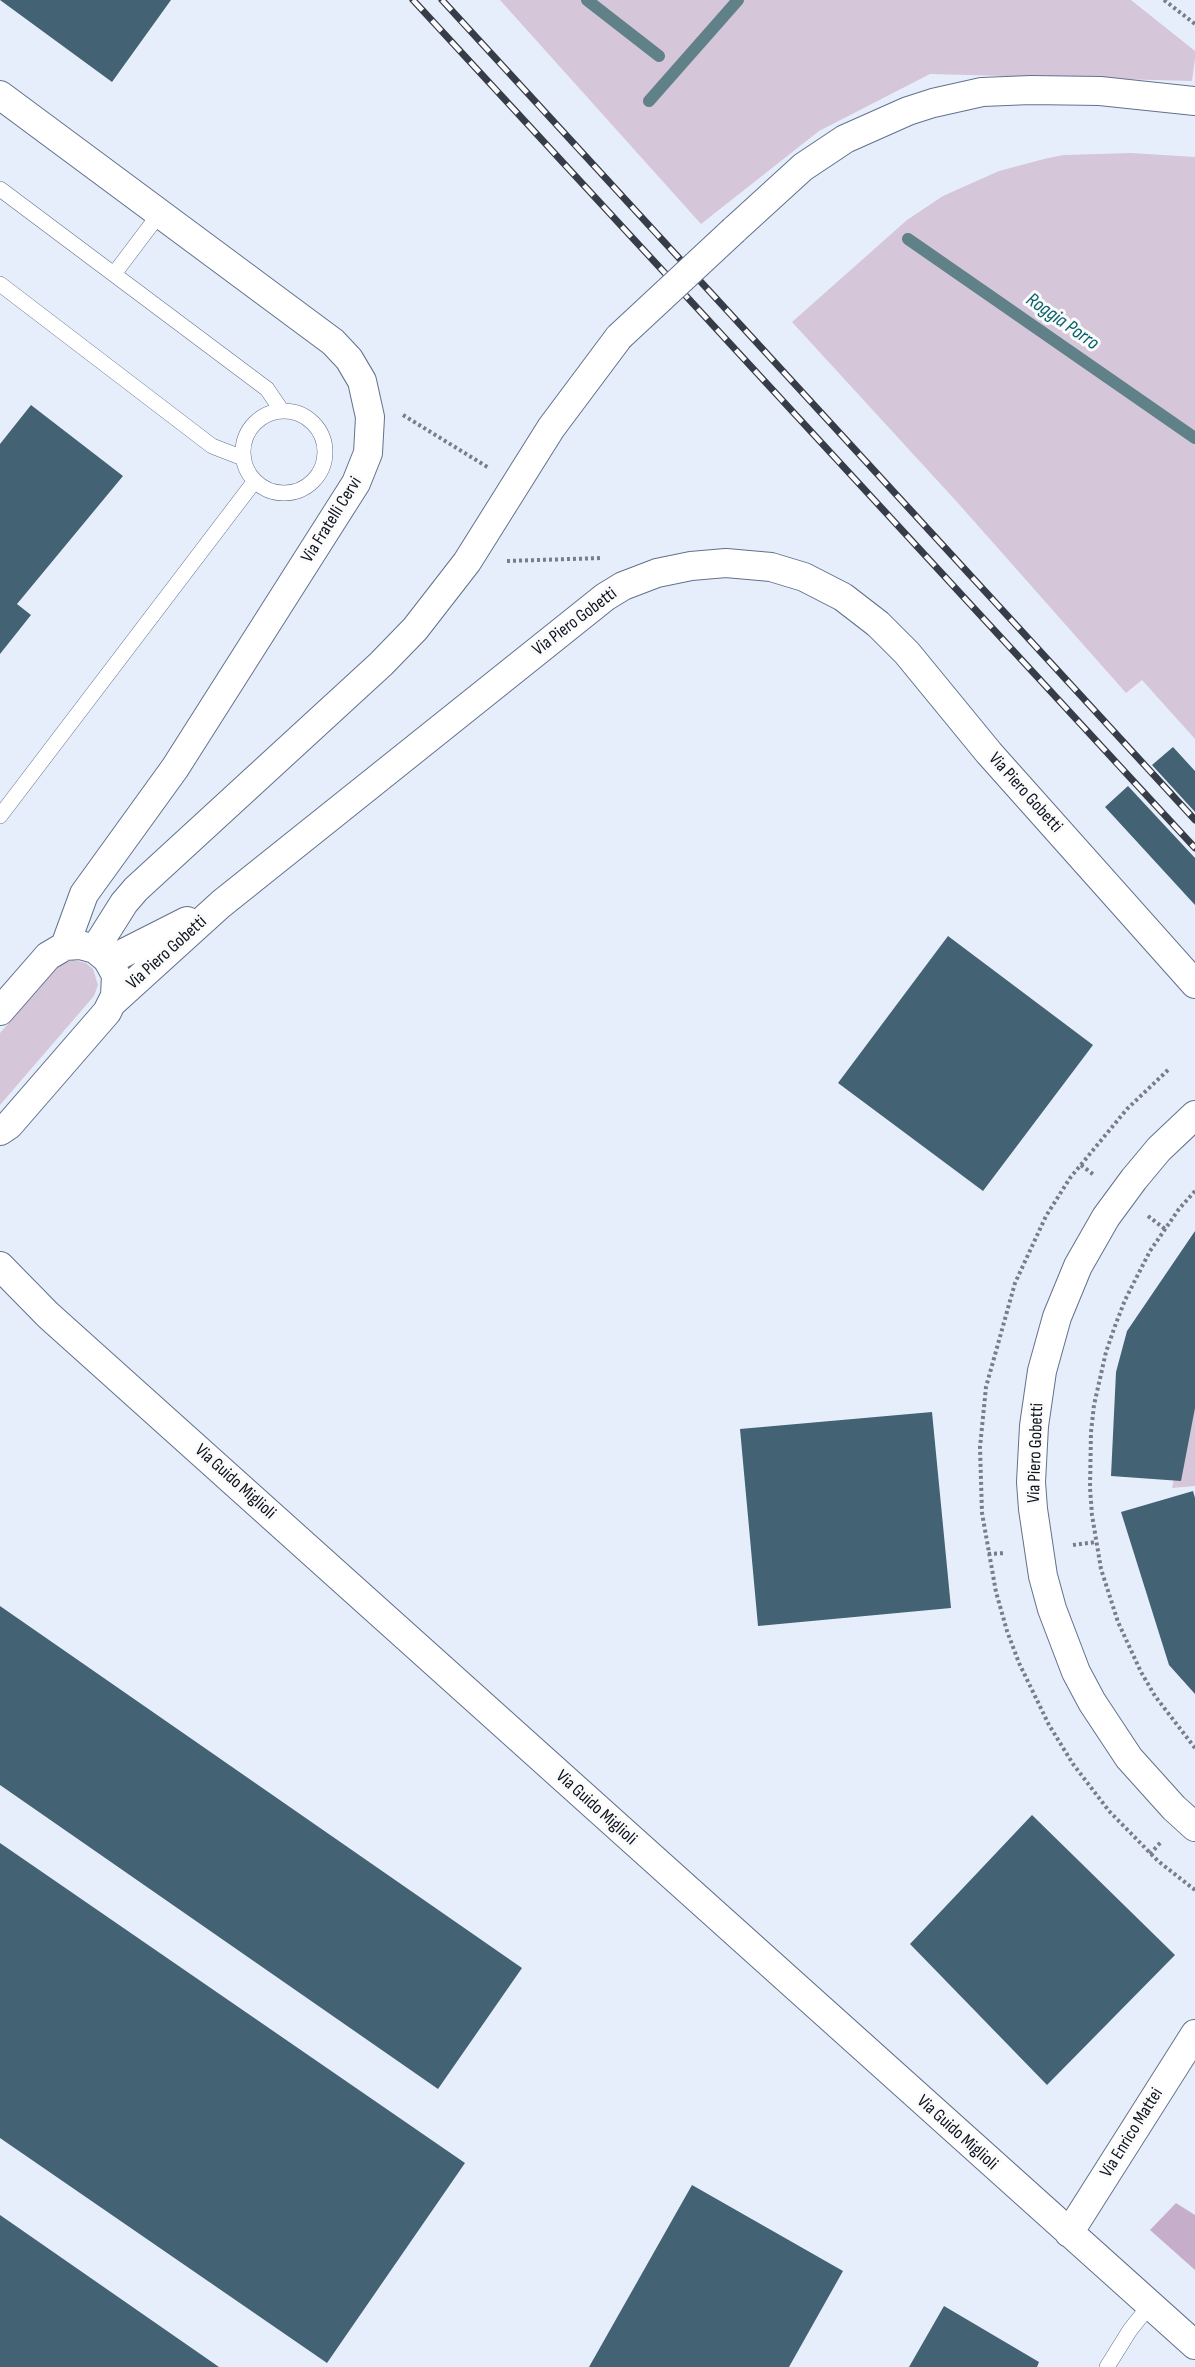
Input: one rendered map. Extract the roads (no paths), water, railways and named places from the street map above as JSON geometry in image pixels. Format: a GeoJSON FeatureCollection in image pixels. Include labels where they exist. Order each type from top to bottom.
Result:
{"type":"FeatureCollection","features":[{"type":"Feature","properties":{"kind":"street"},"geometry":{"type":"LineString","coordinates":[[102,955],[124,903],[136,889],[381,664],[437,602],[467,562],[564,408],[619,337],[803,167],[844,139],[908,111],[982,92],[1100,91],[1195,101]]}},
{"type":"Feature","properties":{"kind":"street","name":"Via Fratelli Cervi"},"geometry":{"type":"LineString","coordinates":[[0,95],[333,342],[355,368],[365,390],[369,417],[370,442],[364,467],[356,483],[175,768],[84,894],[65,946]]}},
{"type":"Feature","properties":{"kind":"street","name":"Via Piero Gobetti"},"geometry":{"type":"LineString","coordinates":[[0,1131],[9,1125],[107,1012],[113,1002],[221,904],[605,597],[641,578],[673,568],[707,564],[754,564],[804,577],[860,608],[901,646],[989,753],[1195,984]]}},
{"type":"Feature","properties":{"kind":"street","name":"Via Piero Gobetti"},"geometry":{"type":"LineString","coordinates":[[102,955],[221,904]]}},
{"type":"Feature","properties":{"kind":"street"},"geometry":{"type":"LineString","coordinates":[[0,1011],[48,956],[65,946],[80,945],[102,955],[116,979],[113,1002]]}},
{"type":"Feature","properties":{"kind":"street","name":"Via Piero Gobetti"},"geometry":{"type":"LineString","coordinates":[[1195,1115],[1166,1142],[1134,1179],[1106,1217],[1078,1266],[1057,1317],[1042,1371],[1034,1426],[1031,1482],[1034,1521],[1044,1576],[1052,1609],[1076,1672],[1129,1758],[1151,1784],[1195,1827]]}},
{"type":"Feature","properties":{"kind":"street","name":"Via Guido Miglioli"},"geometry":{"type":"LineString","coordinates":[[0,1266],[48,1315],[1195,2345]]}},
{"type":"Feature","properties":{"kind":"street","name":"Via Enrico Mattei"},"geometry":{"type":"LineString","coordinates":[[1069,2233],[1195,2034]]}},
{"type":"Feature","properties":{"kind":"lane"},"geometry":{"type":"LineString","coordinates":[[0,189],[267,388],[282,411]]}},
{"type":"Feature","properties":{"kind":"lane"},"geometry":{"type":"LineString","coordinates":[[114,274],[160,213]]}},
{"type":"Feature","properties":{"kind":"lane"},"geometry":{"type":"LineString","coordinates":[[0,284],[212,446],[243,458]]}},
{"type":"Feature","properties":{"kind":"lane"},"geometry":{"type":"LineString","coordinates":[[282,411],[296,413],[308,420],[318,429],[324,442],[325,456],[315,480],[304,489],[292,493],[272,491],[254,482],[243,458],[243,445],[252,427],[269,414],[282,411]]}},
{"type":"Feature","properties":{"kind":"lane"},"geometry":{"type":"LineString","coordinates":[[0,816],[254,482]]}},
{"type":"Feature","properties":{"kind":"lane"},"geometry":{"type":"LineString","coordinates":[[1107,2367],[1130,2330],[1150,2305]]}},
{"type":"Feature","properties":{"kind":"waterway","name":"Roggia Porro"},"geometry":{"type":"LineString","coordinates":[[587,0],[659,56]]}},
{"type":"Feature","properties":{"kind":"waterway"},"geometry":{"type":"LineString","coordinates":[[649,101],[738,0]]}},
{"type":"Feature","properties":{"kind":"waterway","name":"Roggia Porro"},"geometry":{"type":"LineString","coordinates":[[908,239],[1195,438]]}},
{"type":"Feature","properties":{"kind":"railway"},"geometry":{"type":"LineString","coordinates":[[413,0],[1195,848]]}},
{"type":"Feature","properties":{"kind":"railway"},"geometry":{"type":"LineString","coordinates":[[442,0],[1195,820]]}}]}
